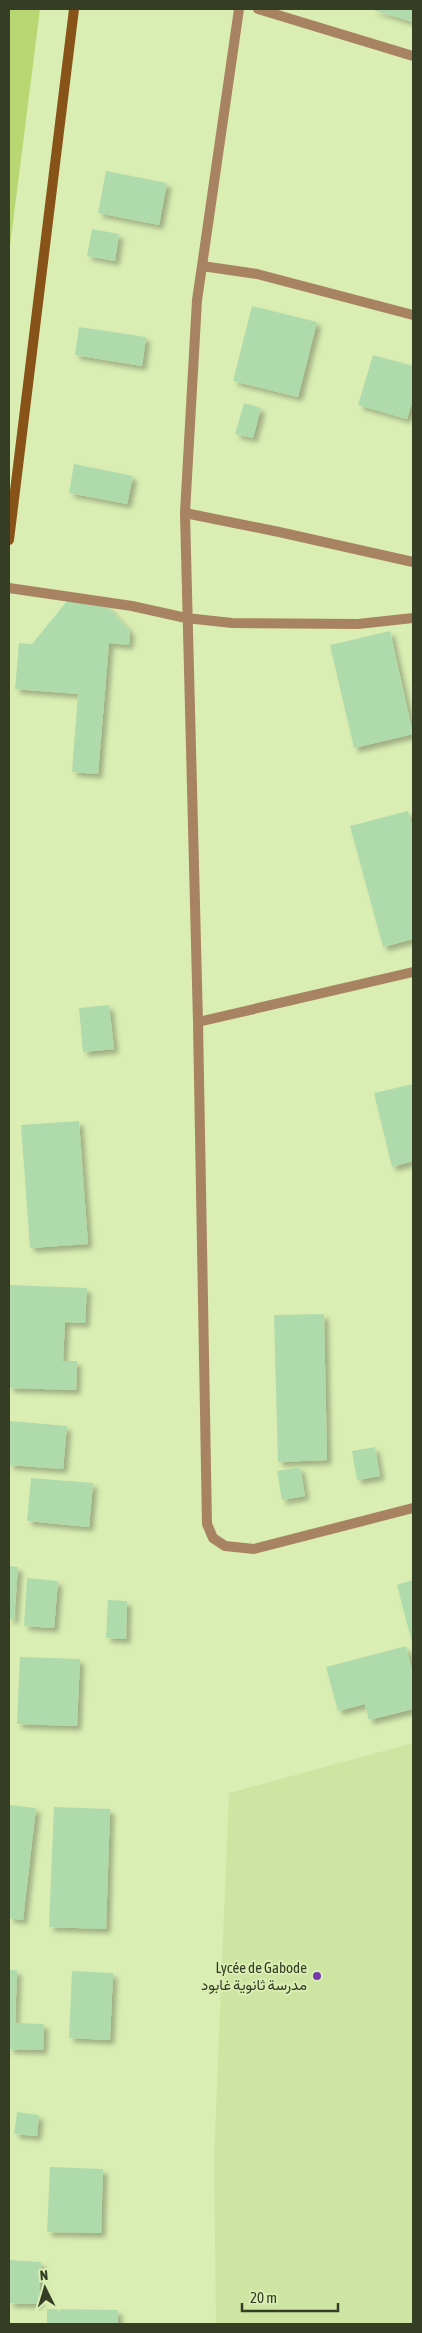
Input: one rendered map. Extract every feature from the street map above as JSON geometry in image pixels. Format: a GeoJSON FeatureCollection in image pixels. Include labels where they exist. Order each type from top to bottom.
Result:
{"type":"FeatureCollection","features":[{"type":"Feature","properties":{"kind":"street"},"geometry":{"type":"LineString","coordinates":[[9,540],[74,9]]}},
{"type":"Feature","properties":{"kind":"street"},"geometry":{"type":"LineString","coordinates":[[239,9],[197,300],[185,513],[186,618],[198,1022],[207,1524],[213,1538],[225,1546],[254,1549],[413,1508]]}},
{"type":"Feature","properties":{"kind":"street"},"geometry":{"type":"LineString","coordinates":[[258,9],[413,56]]}},
{"type":"Feature","properties":{"kind":"street"},"geometry":{"type":"LineString","coordinates":[[202,266],[257,274],[413,315]]}},
{"type":"Feature","properties":{"kind":"street"},"geometry":{"type":"LineString","coordinates":[[185,513],[413,562]]}},
{"type":"Feature","properties":{"kind":"street"},"geometry":{"type":"LineString","coordinates":[[9,588],[132,606],[186,618],[232,623],[358,624],[413,618]]}},
{"type":"Feature","properties":{"kind":"street"},"geometry":{"type":"LineString","coordinates":[[198,1022],[413,972]]}},
{"type":"Feature","properties":{"kind":"shaded area"},"geometry":{"type":"Polygon","coordinates":[[[9,9],[40,9],[9,254],[9,9]]]}},
{"type":"Feature","properties":{"kind":"shaded area","name":"Lycée de Gabode مدرسة ثانوية غابود"},"geometry":{"type":"Polygon","coordinates":[[[413,1743],[413,2324],[216,2324],[214,2158],[229,1793],[413,1743]]]}},
{"type":"Feature","properties":{"kind":"building"},"geometry":{"type":"Polygon","coordinates":[[[370,9],[413,9],[413,22],[370,9]]]}},
{"type":"Feature","properties":{"kind":"building"},"geometry":{"type":"Polygon","coordinates":[[[106,171],[167,183],[159,225],[98,213],[106,171]]]}},
{"type":"Feature","properties":{"kind":"building"},"geometry":{"type":"Polygon","coordinates":[[[92,229],[119,234],[115,261],[87,256],[92,229]]]}},
{"type":"Feature","properties":{"kind":"building"},"geometry":{"type":"Polygon","coordinates":[[[252,306],[317,322],[298,397],[233,381],[252,306]]]}},
{"type":"Feature","properties":{"kind":"building"},"geometry":{"type":"Polygon","coordinates":[[[79,327],[146,337],[142,366],[75,355],[79,327]]]}},
{"type":"Feature","properties":{"kind":"building"},"geometry":{"type":"Polygon","coordinates":[[[373,355],[413,366],[413,399],[407,419],[358,405],[373,355]]]}},
{"type":"Feature","properties":{"kind":"building"},"geometry":{"type":"Polygon","coordinates":[[[244,403],[261,408],[253,438],[235,434],[244,403]]]}},
{"type":"Feature","properties":{"kind":"building"},"geometry":{"type":"Polygon","coordinates":[[[74,464],[133,476],[127,504],[69,493],[74,464]]]}},
{"type":"Feature","properties":{"kind":"building"},"geometry":{"type":"Polygon","coordinates":[[[67,601],[106,605],[130,631],[129,645],[109,643],[98,774],[72,772],[78,694],[15,689],[19,643],[32,644],[67,601]]]}},
{"type":"Feature","properties":{"kind":"building"},"geometry":{"type":"Polygon","coordinates":[[[390,631],[413,734],[354,748],[330,645],[390,631]]]}},
{"type":"Feature","properties":{"kind":"building"},"geometry":{"type":"Polygon","coordinates":[[[408,811],[413,829],[413,939],[383,947],[350,826],[408,811]]]}},
{"type":"Feature","properties":{"kind":"building"},"geometry":{"type":"Polygon","coordinates":[[[109,1005],[114,1049],[83,1052],[79,1008],[109,1005]]]}},
{"type":"Feature","properties":{"kind":"building"},"geometry":{"type":"Polygon","coordinates":[[[413,1084],[413,1161],[392,1167],[374,1093],[413,1084]]]}},
{"type":"Feature","properties":{"kind":"building"},"geometry":{"type":"Polygon","coordinates":[[[79,1121],[88,1244],[30,1248],[21,1125],[79,1121]]]}},
{"type":"Feature","properties":{"kind":"building"},"geometry":{"type":"Polygon","coordinates":[[[9,1285],[87,1288],[85,1323],[65,1322],[63,1361],[77,1361],[76,1390],[9,1388],[9,1285]]]}},
{"type":"Feature","properties":{"kind":"building"},"geometry":{"type":"Polygon","coordinates":[[[324,1314],[327,1460],[278,1462],[274,1315],[324,1314]]]}},
{"type":"Feature","properties":{"kind":"building"},"geometry":{"type":"Polygon","coordinates":[[[9,1421],[67,1426],[63,1469],[9,1465],[9,1421]]]}},
{"type":"Feature","properties":{"kind":"building"},"geometry":{"type":"Polygon","coordinates":[[[375,1447],[380,1476],[357,1480],[352,1451],[375,1447]]]}},
{"type":"Feature","properties":{"kind":"building"},"geometry":{"type":"Polygon","coordinates":[[[300,1467],[305,1496],[282,1500],[277,1471],[300,1467]]]}},
{"type":"Feature","properties":{"kind":"building"},"geometry":{"type":"Polygon","coordinates":[[[31,1478],[93,1483],[89,1527],[27,1521],[31,1478]]]}},
{"type":"Feature","properties":{"kind":"building"},"geometry":{"type":"Polygon","coordinates":[[[9,1566],[18,1567],[14,1620],[9,1619],[9,1566]]]}},
{"type":"Feature","properties":{"kind":"building"},"geometry":{"type":"Polygon","coordinates":[[[27,1578],[58,1581],[54,1628],[24,1626],[27,1578]]]}},
{"type":"Feature","properties":{"kind":"building"},"geometry":{"type":"Polygon","coordinates":[[[413,1580],[413,1646],[397,1585],[413,1580]]]}},
{"type":"Feature","properties":{"kind":"building"},"geometry":{"type":"Polygon","coordinates":[[[108,1600],[127,1601],[126,1639],[106,1638],[108,1600]]]}},
{"type":"Feature","properties":{"kind":"building"},"geometry":{"type":"Polygon","coordinates":[[[406,1646],[413,1675],[413,1709],[369,1720],[365,1704],[338,1711],[326,1667],[406,1646]]]}},
{"type":"Feature","properties":{"kind":"building"},"geometry":{"type":"Polygon","coordinates":[[[20,1657],[80,1659],[77,1726],[17,1724],[20,1657]]]}},
{"type":"Feature","properties":{"kind":"building"},"geometry":{"type":"Polygon","coordinates":[[[9,1805],[36,1808],[23,1920],[9,1918],[9,1805]]]}},
{"type":"Feature","properties":{"kind":"building"},"geometry":{"type":"Polygon","coordinates":[[[54,1807],[110,1809],[106,1929],[49,1927],[54,1807]]]}},
{"type":"Feature","properties":{"kind":"building"},"geometry":{"type":"Polygon","coordinates":[[[9,1970],[17,1970],[15,2023],[44,2024],[43,2050],[9,2049],[9,1970]]]}},
{"type":"Feature","properties":{"kind":"building"},"geometry":{"type":"Polygon","coordinates":[[[72,1971],[113,1973],[110,2040],[69,2038],[72,1971]]]}},
{"type":"Feature","properties":{"kind":"building"},"geometry":{"type":"Polygon","coordinates":[[[17,2112],[39,2115],[37,2136],[14,2134],[17,2112]]]}},
{"type":"Feature","properties":{"kind":"building"},"geometry":{"type":"Polygon","coordinates":[[[50,2167],[103,2169],[101,2233],[47,2232],[50,2167]]]}},
{"type":"Feature","properties":{"kind":"building"},"geometry":{"type":"Polygon","coordinates":[[[9,2260],[41,2262],[39,2304],[9,2303],[9,2260]]]}},
{"type":"Feature","properties":{"kind":"building"},"geometry":{"type":"Polygon","coordinates":[[[47,2309],[118,2310],[118,2324],[47,2324],[47,2309]]]}},
{"type":"Feature","properties":{"kind":"place","name":"Lycée de Gabode مدرسة ثانوية غابود"},"geometry":{"type":"Point","coordinates":[317,1976]}}]}
